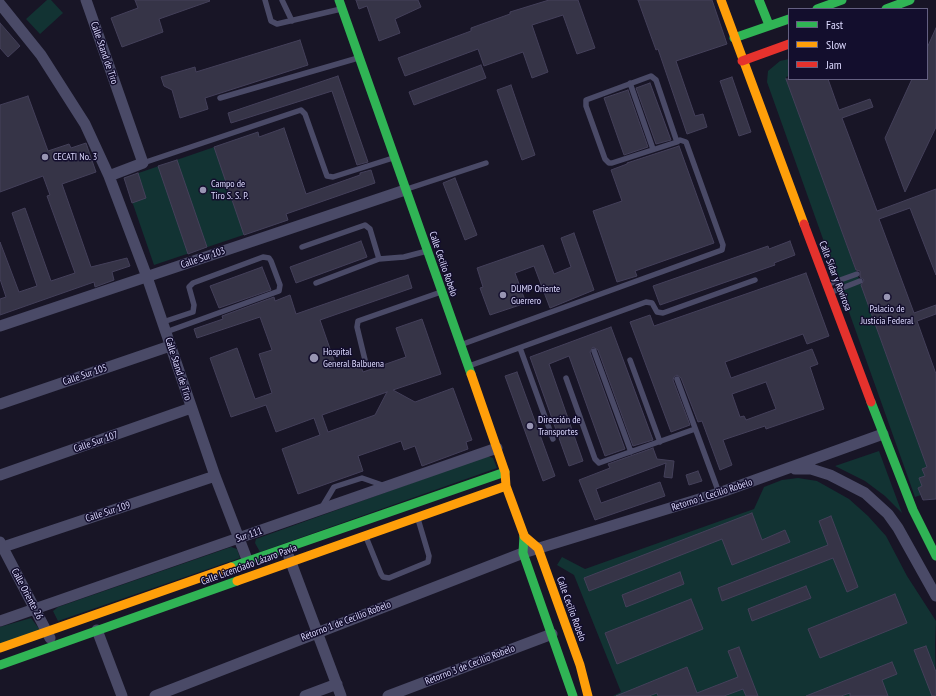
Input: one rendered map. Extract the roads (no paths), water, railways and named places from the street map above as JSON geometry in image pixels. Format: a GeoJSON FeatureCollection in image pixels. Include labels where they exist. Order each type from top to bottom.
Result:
{"type":"FeatureCollection","features":[{"type":"Feature","properties":{"kind":"street","name":"Calle Stand de Tiro"},"geometry":{"type":"LineString","coordinates":[[86,0],[143,163]]}},
{"type":"Feature","properties":{"kind":"street","name":"Calle Sidar y Rovirosa"},"geometry":{"type":"LineString","coordinates":[[721,0],[742,61],[883,434],[913,510],[936,556]]}},
{"type":"Feature","properties":{"kind":"street"},"geometry":{"type":"LineString","coordinates":[[759,0],[769,25]]}},
{"type":"Feature","properties":{"kind":"street"},"geometry":{"type":"LineString","coordinates":[[819,8],[842,0]]}},
{"type":"Feature","properties":{"kind":"street"},"geometry":{"type":"LineString","coordinates":[[889,8],[910,0]]}},
{"type":"Feature","properties":{"kind":"street","name":"Calle Stand de Tiro"},"geometry":{"type":"LineString","coordinates":[[0,4],[41,55],[85,124],[109,176],[147,277],[215,476],[248,562]]}},
{"type":"Feature","properties":{"kind":"street","name":"Calle Cecilio Robelo"},"geometry":{"type":"LineString","coordinates":[[340,4],[497,448],[505,472],[506,486],[524,536],[523,553],[573,696]]}},
{"type":"Feature","properties":{"kind":"street"},"geometry":{"type":"LineString","coordinates":[[734,38],[788,18]]}},
{"type":"Feature","properties":{"kind":"street"},"geometry":{"type":"LineString","coordinates":[[742,61],[788,44]]}},
{"type":"Feature","properties":{"kind":"street"},"geometry":{"type":"LineString","coordinates":[[109,176],[143,163]]}},
{"type":"Feature","properties":{"kind":"street","name":"Calle Sur 103"},"geometry":{"type":"LineString","coordinates":[[0,326],[405,190]]}},
{"type":"Feature","properties":{"kind":"street","name":"Calle Sur 105"},"geometry":{"type":"LineString","coordinates":[[0,404],[170,346]]}},
{"type":"Feature","properties":{"kind":"street","name":"Calle Sur 107"},"geometry":{"type":"LineString","coordinates":[[0,476],[191,408]]}},
{"type":"Feature","properties":{"kind":"street","name":"Retorno 1 Cecilio Robelo"},"geometry":{"type":"LineString","coordinates":[[538,548],[553,545],[719,493],[883,434]]}},
{"type":"Feature","properties":{"kind":"street","name":"Sur 111"},"geometry":{"type":"LineString","coordinates":[[0,621],[497,448]]}},
{"type":"Feature","properties":{"kind":"street"},"geometry":{"type":"LineString","coordinates":[[789,469],[811,469],[830,475],[865,493],[888,514],[898,528],[936,596]]}},
{"type":"Feature","properties":{"kind":"street","name":"Calle Licenciado Lázaro Pavia"},"geometry":{"type":"LineString","coordinates":[[0,648],[505,472]]}},
{"type":"Feature","properties":{"kind":"street","name":"Calle Sur 109"},"geometry":{"type":"LineString","coordinates":[[1,545],[215,476]]}},
{"type":"Feature","properties":{"kind":"street","name":"Calle Licenciado Lázaro Pavia"},"geometry":{"type":"LineString","coordinates":[[0,665],[417,516],[506,486]]}},
{"type":"Feature","properties":{"kind":"street","name":"Calle Cecilio Robelo"},"geometry":{"type":"LineString","coordinates":[[524,536],[538,548],[580,665],[588,696]]}},
{"type":"Feature","properties":{"kind":"street","name":"Calle Oriente 26"},"geometry":{"type":"LineString","coordinates":[[1,545],[53,646]]}},
{"type":"Feature","properties":{"kind":"street","name":"Retorno 1 de Cecilio Robelo"},"geometry":{"type":"LineString","coordinates":[[155,696],[538,548]]}},
{"type":"Feature","properties":{"kind":"street"},"geometry":{"type":"LineString","coordinates":[[286,549],[341,696]]}},
{"type":"Feature","properties":{"kind":"street"},"geometry":{"type":"LineString","coordinates":[[97,630],[122,696]]}},
{"type":"Feature","properties":{"kind":"street","name":"Retorno 3 de Cecilio Robelo"},"geometry":{"type":"LineString","coordinates":[[388,696],[552,634]]}},
{"type":"Feature","properties":{"kind":"street"},"geometry":{"type":"LineString","coordinates":[[565,670],[580,665]]}},
{"type":"Feature","properties":{"kind":"street"},"geometry":{"type":"LineString","coordinates":[[306,696],[337,684]]}},
{"type":"Feature","properties":{"kind":"lane"},"geometry":{"type":"LineString","coordinates":[[265,0],[271,21],[278,24],[292,21],[340,4]]}},
{"type":"Feature","properties":{"kind":"lane"},"geometry":{"type":"LineString","coordinates":[[282,0],[292,21]]}},
{"type":"Feature","properties":{"kind":"lane"},"geometry":{"type":"LineString","coordinates":[[220,98],[359,58]]}},
{"type":"Feature","properties":{"kind":"lane"},"geometry":{"type":"LineString","coordinates":[[460,345],[722,250],[723,244],[688,144],[683,140],[677,142],[653,149],[612,163],[606,162],[586,106],[588,99],[648,77],[654,78],[677,142]]}},
{"type":"Feature","properties":{"kind":"lane"},"geometry":{"type":"LineString","coordinates":[[630,83],[653,149]]}},
{"type":"Feature","properties":{"kind":"lane"},"geometry":{"type":"LineString","coordinates":[[143,163],[301,110],[305,114],[327,176],[333,177],[394,158]]}},
{"type":"Feature","properties":{"kind":"lane"},"geometry":{"type":"LineString","coordinates":[[405,190],[486,163]]}},
{"type":"Feature","properties":{"kind":"lane"},"geometry":{"type":"LineString","coordinates":[[302,246],[365,225],[370,229],[379,259]]}},
{"type":"Feature","properties":{"kind":"lane"},"geometry":{"type":"LineString","coordinates":[[316,283],[379,259],[404,257],[427,250]]}},
{"type":"Feature","properties":{"kind":"lane"},"geometry":{"type":"LineString","coordinates":[[263,257],[269,258],[271,261],[280,285],[279,291],[164,327],[193,312],[194,306],[189,287],[193,283],[263,257]]}},
{"type":"Feature","properties":{"kind":"lane"},"geometry":{"type":"LineString","coordinates":[[828,289],[857,274]]}},
{"type":"Feature","properties":{"kind":"lane"},"geometry":{"type":"LineString","coordinates":[[468,366],[646,302],[652,303],[657,312],[663,313],[755,280]]}},
{"type":"Feature","properties":{"kind":"lane"},"geometry":{"type":"LineString","coordinates":[[828,289],[860,281]]}},
{"type":"Feature","properties":{"kind":"lane"},"geometry":{"type":"LineString","coordinates":[[365,360],[357,326],[358,321],[441,291]]}},
{"type":"Feature","properties":{"kind":"lane"},"geometry":{"type":"LineString","coordinates":[[520,348],[553,438]]}},
{"type":"Feature","properties":{"kind":"lane"},"geometry":{"type":"LineString","coordinates":[[594,351],[631,452]]}},
{"type":"Feature","properties":{"kind":"lane"},"geometry":{"type":"LineString","coordinates":[[630,360],[660,442]]}},
{"type":"Feature","properties":{"kind":"lane"},"geometry":{"type":"LineString","coordinates":[[566,378],[596,461],[602,462],[695,429]]}},
{"type":"Feature","properties":{"kind":"lane"},"geometry":{"type":"LineString","coordinates":[[677,380],[719,493]]}},
{"type":"Feature","properties":{"kind":"lane"},"geometry":{"type":"LineString","coordinates":[[320,510],[336,486],[365,477],[387,487]]}},
{"type":"Feature","properties":{"kind":"lane"},"geometry":{"type":"LineString","coordinates":[[365,535],[382,577],[388,578],[428,562],[429,556],[417,516]]}},
{"type":"Feature","properties":{"kind":"place","name":"CECATI No. 3"},"geometry":{"type":"Point","coordinates":[45,157]}},
{"type":"Feature","properties":{"kind":"place","name":"Campo de Tiro S. S. P."},"geometry":{"type":"Point","coordinates":[203,190]}},
{"type":"Feature","properties":{"kind":"place","name":"DUMP Oriente Guerrero"},"geometry":{"type":"Point","coordinates":[503,295]}},
{"type":"Feature","properties":{"kind":"place","name":"Palacio de Justicia Federal"},"geometry":{"type":"Point","coordinates":[887,297]}},
{"type":"Feature","properties":{"kind":"place","name":"Hospital General Balbuena"},"geometry":{"type":"Point","coordinates":[314,358]}},
{"type":"Feature","properties":{"kind":"place","name":"Dirección de Transportes"},"geometry":{"type":"Point","coordinates":[530,426]}}]}
